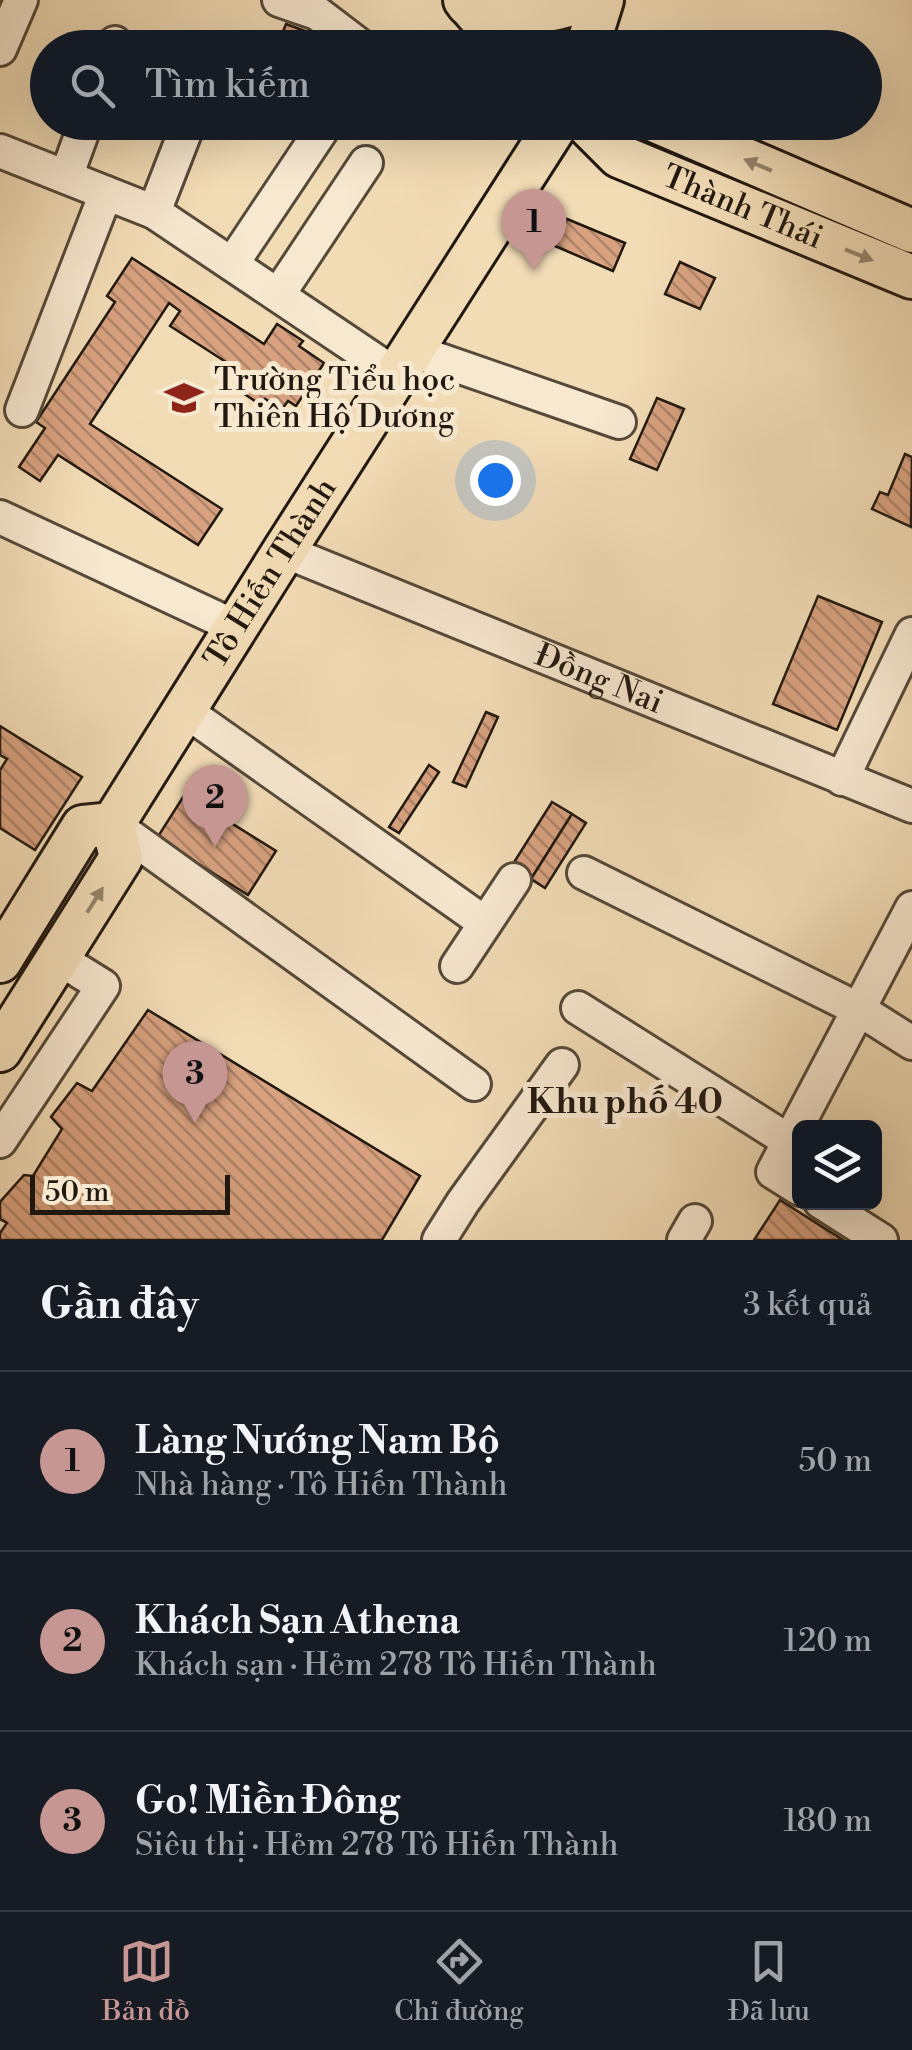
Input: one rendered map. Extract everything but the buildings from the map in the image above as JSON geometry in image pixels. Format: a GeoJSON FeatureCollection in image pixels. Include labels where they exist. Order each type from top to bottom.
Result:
{"type":"FeatureCollection","features":[{"type":"Feature","properties":{"kind":"main road"},"geometry":{"type":"LineString","coordinates":[[466,2],[534,12],[556,10],[583,0]]}},
{"type":"Feature","properties":{"kind":"main road"},"geometry":{"type":"LineString","coordinates":[[593,30],[602,0]]}},
{"type":"Feature","properties":{"kind":"main road"},"geometry":{"type":"LineString","coordinates":[[466,2],[491,30]]}},
{"type":"Feature","properties":{"kind":"main road","name":"Tô Hiến Thành"},"geometry":{"type":"LineString","coordinates":[[113,824],[547,140]]}},
{"type":"Feature","properties":{"kind":"main road","name":"Thành Thái"},"geometry":{"type":"LineString","coordinates":[[603,140],[619,156],[912,277]]}},
{"type":"Feature","properties":{"kind":"main road","name":"Thành Thái"},"geometry":{"type":"LineString","coordinates":[[700,140],[912,231]]}},
{"type":"Feature","properties":{"kind":"main road"},"geometry":{"type":"LineString","coordinates":[[0,961],[83,827],[113,824],[121,858],[58,958],[12,1005],[0,1050]]}},
{"type":"Feature","properties":{"kind":"street"},"geometry":{"type":"LineString","coordinates":[[0,49],[22,0]]}},
{"type":"Feature","properties":{"kind":"street"},"geometry":{"type":"LineString","coordinates":[[279,0],[317,4],[344,30]]}},
{"type":"Feature","properties":{"kind":"street"},"geometry":{"type":"LineString","coordinates":[[66,177],[79,140]]}},
{"type":"Feature","properties":{"kind":"street"},"geometry":{"type":"LineString","coordinates":[[154,212],[181,140]]}},
{"type":"Feature","properties":{"kind":"street"},"geometry":{"type":"LineString","coordinates":[[232,264],[314,140]]}},
{"type":"Feature","properties":{"kind":"street"},"geometry":{"type":"LineString","coordinates":[[3,161],[66,177],[154,212],[278,295],[406,363],[619,422]]}},
{"type":"Feature","properties":{"kind":"street"},"geometry":{"type":"LineString","coordinates":[[278,295],[366,162]]}},
{"type":"Feature","properties":{"kind":"street"},"geometry":{"type":"LineString","coordinates":[[22,410],[106,192]]}},
{"type":"Feature","properties":{"kind":"street"},"geometry":{"type":"LineString","coordinates":[[0,517],[238,628]]}},
{"type":"Feature","properties":{"kind":"street","name":"Đồng Nai"},"geometry":{"type":"LineString","coordinates":[[284,551],[912,806]]}},
{"type":"Feature","properties":{"kind":"street"},"geometry":{"type":"LineString","coordinates":[[842,779],[912,634]]}},
{"type":"Feature","properties":{"kind":"street"},"geometry":{"type":"LineString","coordinates":[[184,710],[486,924]]}},
{"type":"Feature","properties":{"kind":"street"},"geometry":{"type":"LineString","coordinates":[[113,824],[474,1084]]}},
{"type":"Feature","properties":{"kind":"street"},"geometry":{"type":"LineString","coordinates":[[584,873],[860,1010],[912,1042]]}},
{"type":"Feature","properties":{"kind":"street"},"geometry":{"type":"LineString","coordinates":[[457,966],[514,880]]}},
{"type":"Feature","properties":{"kind":"street"},"geometry":{"type":"LineString","coordinates":[[786,1180],[790,1141],[912,908]]}},
{"type":"Feature","properties":{"kind":"street"},"geometry":{"type":"LineString","coordinates":[[4,1127],[103,986],[58,958]]}},
{"type":"Feature","properties":{"kind":"street"},"geometry":{"type":"LineString","coordinates":[[578,1008],[790,1141]]}},
{"type":"Feature","properties":{"kind":"street"},"geometry":{"type":"LineString","coordinates":[[439,1240],[562,1065]]}},
{"type":"Feature","properties":{"kind":"street"},"geometry":{"type":"LineString","coordinates":[[834,1210],[881,1240]]}},
{"type":"Feature","properties":{"kind":"place","name":"Làng Nướng Nam Bộ"},"geometry":{"type":"Point","coordinates":[534,271]}},
{"type":"Feature","properties":{"kind":"place","name":"Trường Tiểu học Thiên Hộ Dương"},"geometry":{"type":"Point","coordinates":[184,398]}},
{"type":"Feature","properties":{"kind":"place","name":"Khách Sạn Athena"},"geometry":{"type":"Point","coordinates":[215,847]}},
{"type":"Feature","properties":{"kind":"place","name":"Go! Miền Đông"},"geometry":{"type":"Point","coordinates":[195,1123]}},
{"type":"Feature","properties":{"kind":"district","name":"Khu phố 40"},"geometry":{"type":"Point","coordinates":[625,1102]}}]}
